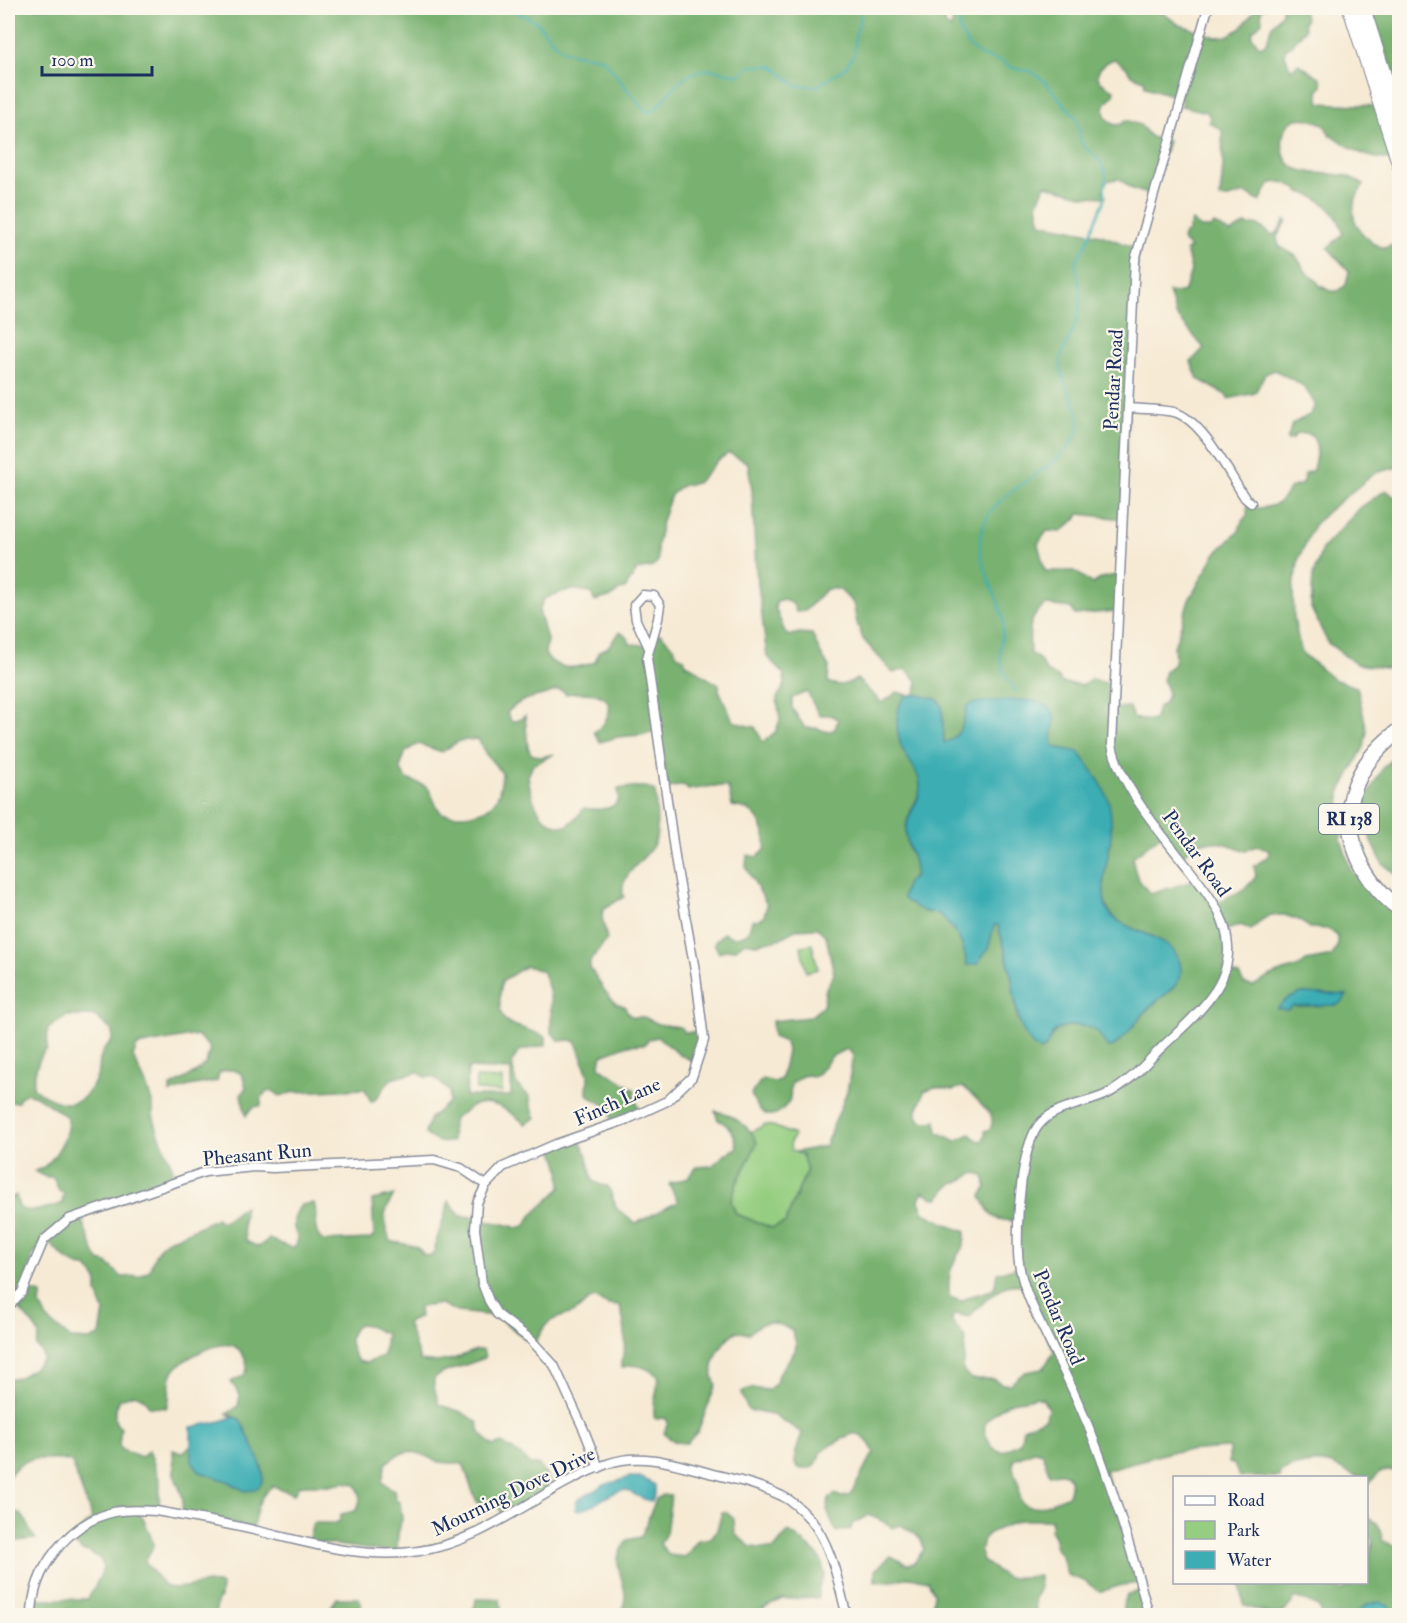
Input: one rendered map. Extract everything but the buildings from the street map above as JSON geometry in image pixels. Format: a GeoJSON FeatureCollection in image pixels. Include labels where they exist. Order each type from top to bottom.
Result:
{"type":"FeatureCollection","features":[{"type":"Feature","properties":{"kind":"highway"},"geometry":{"type":"LineString","coordinates":[[1350,8],[1400,166]]}},
{"type":"Feature","properties":{"kind":"highway"},"geometry":{"type":"LineString","coordinates":[[1363,8],[1400,126]]}},
{"type":"Feature","properties":{"kind":"highway","name":"RI 138"},"geometry":{"type":"LineString","coordinates":[[1400,730],[1377,751],[1360,774],[1354,789],[1349,819],[1353,845],[1364,869],[1378,890],[1400,909]]}},
{"type":"Feature","properties":{"kind":"highway"},"geometry":{"type":"LineString","coordinates":[[1400,740],[1382,757],[1369,776],[1359,803],[1358,820],[1368,858],[1387,886],[1400,898]]}},
{"type":"Feature","properties":{"kind":"street","name":"Pendar Road"},"geometry":{"type":"LineString","coordinates":[[1149,1616],[1097,1448],[1025,1286],[1018,1255],[1021,1192],[1030,1144],[1037,1127],[1057,1111],[1112,1091],[1143,1067],[1213,995],[1224,973],[1227,958],[1228,944],[1220,912],[1143,807],[1118,766],[1114,753],[1114,697],[1135,260],[1208,8]]}},
{"type":"Feature","properties":{"kind":"street"},"geometry":{"type":"LineString","coordinates":[[1128,408],[1175,412],[1186,418],[1206,438],[1245,498],[1251,502]]}},
{"type":"Feature","properties":{"kind":"street","name":"Finch Lane"},"geometry":{"type":"LineString","coordinates":[[599,1468],[554,1365],[530,1339],[497,1314],[489,1301],[482,1283],[475,1229],[477,1203],[486,1185],[503,1167],[556,1144],[628,1119],[668,1101],[692,1077],[704,1040],[646,658],[650,648],[658,619],[660,605],[654,596],[643,595],[634,605],[636,621],[650,648]]}},
{"type":"Feature","properties":{"kind":"street","name":"Pheasant Run"},"geometry":{"type":"LineString","coordinates":[[8,1307],[22,1292],[44,1240],[69,1220],[206,1172],[254,1167],[434,1160],[461,1168],[486,1185]]}},
{"type":"Feature","properties":{"kind":"street","name":"Mourning Dove Drive"},"geometry":{"type":"LineString","coordinates":[[32,1616],[37,1585],[53,1553],[79,1528],[113,1512],[156,1511],[328,1547],[376,1553],[412,1552],[432,1549],[457,1540],[497,1522],[599,1468],[625,1460],[640,1459],[662,1461],[733,1479],[767,1489],[789,1500],[809,1518],[823,1539],[847,1616]]}},
{"type":"Feature","properties":{"kind":"green space"},"geometry":{"type":"Polygon","coordinates":[[[8,8],[947,8],[945,24],[951,29],[954,8],[1144,8],[1163,13],[1178,24],[1216,37],[1227,36],[1240,29],[1257,8],[1264,8],[1261,10],[1262,22],[1253,31],[1252,36],[1258,45],[1262,46],[1267,42],[1271,27],[1282,13],[1282,8],[1302,8],[1306,19],[1305,29],[1292,45],[1285,49],[1291,70],[1298,64],[1321,78],[1322,85],[1318,92],[1320,103],[1377,106],[1393,160],[1374,158],[1360,153],[1331,134],[1330,136],[1324,124],[1304,119],[1297,119],[1287,127],[1282,141],[1284,155],[1292,166],[1298,169],[1312,173],[1347,176],[1364,185],[1357,197],[1354,209],[1358,227],[1372,243],[1384,248],[1399,243],[1399,467],[1375,473],[1314,525],[1299,558],[1293,588],[1294,619],[1301,652],[1333,679],[1357,687],[1367,731],[1364,747],[1340,793],[1341,839],[1351,871],[1378,893],[1399,918],[1399,996],[1396,995],[1397,1005],[1400,1006],[1399,1470],[1380,1472],[1368,1484],[1368,1476],[1356,1476],[1333,1466],[1318,1463],[1303,1464],[1288,1469],[1281,1472],[1280,1476],[1239,1476],[1234,1464],[1229,1463],[1229,1448],[1227,1448],[1171,1452],[1105,1470],[1140,1583],[1122,1585],[1100,1592],[1084,1581],[1067,1575],[1062,1556],[1054,1546],[1055,1538],[1051,1532],[1052,1520],[1020,1520],[989,1533],[983,1539],[980,1552],[983,1561],[1007,1578],[1039,1576],[1040,1587],[1035,1598],[1036,1615],[917,1615],[932,1607],[934,1593],[928,1581],[910,1577],[875,1582],[875,1570],[891,1556],[906,1564],[914,1563],[924,1549],[921,1539],[901,1525],[892,1528],[869,1515],[852,1524],[851,1529],[836,1532],[827,1510],[829,1498],[835,1494],[841,1497],[849,1496],[853,1491],[874,1453],[868,1443],[863,1437],[852,1434],[827,1447],[820,1453],[814,1466],[807,1469],[799,1468],[795,1463],[802,1433],[776,1416],[748,1410],[741,1393],[750,1389],[768,1390],[776,1383],[778,1374],[795,1351],[793,1331],[770,1322],[760,1325],[748,1334],[737,1331],[731,1335],[721,1348],[714,1363],[713,1377],[716,1384],[698,1431],[687,1443],[683,1443],[672,1440],[664,1433],[668,1422],[665,1418],[656,1419],[654,1417],[659,1377],[642,1367],[632,1365],[622,1368],[625,1335],[620,1306],[608,1305],[595,1298],[592,1299],[572,1313],[549,1322],[533,1344],[495,1316],[457,1312],[441,1304],[419,1307],[420,1317],[407,1323],[420,1360],[429,1362],[454,1359],[480,1350],[483,1350],[485,1358],[434,1378],[439,1405],[459,1411],[473,1419],[478,1423],[480,1433],[493,1446],[502,1443],[523,1457],[530,1465],[539,1465],[554,1487],[503,1517],[495,1501],[478,1503],[463,1464],[439,1462],[409,1451],[399,1454],[386,1463],[382,1482],[394,1490],[396,1500],[400,1503],[402,1519],[395,1553],[308,1541],[313,1523],[335,1523],[340,1521],[341,1514],[355,1511],[360,1497],[355,1484],[344,1482],[334,1485],[298,1486],[294,1494],[273,1486],[261,1499],[253,1528],[182,1514],[183,1498],[174,1474],[173,1450],[182,1453],[190,1446],[200,1472],[230,1482],[245,1491],[263,1478],[262,1468],[242,1423],[238,1418],[227,1414],[238,1406],[240,1395],[231,1382],[245,1374],[247,1364],[241,1352],[234,1346],[217,1346],[191,1357],[177,1367],[171,1376],[166,1408],[150,1407],[143,1398],[135,1394],[120,1399],[115,1418],[121,1428],[119,1444],[122,1450],[142,1457],[149,1450],[160,1482],[159,1510],[137,1510],[144,1520],[154,1545],[145,1561],[163,1585],[169,1587],[207,1583],[221,1585],[215,1615],[33,1615],[33,1599],[88,1599],[103,1565],[101,1560],[82,1551],[70,1538],[92,1519],[71,1461],[28,1460],[14,1469],[8,1478],[8,1379],[32,1370],[43,1359],[42,1353],[36,1346],[39,1336],[36,1329],[14,1303],[8,1306],[8,1199],[16,1195],[19,1207],[29,1210],[40,1210],[62,1204],[64,1192],[60,1192],[53,1178],[51,1176],[47,1178],[35,1171],[54,1157],[63,1141],[67,1124],[67,1117],[36,1096],[27,1093],[20,1097],[18,1102],[8,1102],[8,8]],[[1114,59],[1104,65],[1098,75],[1101,82],[1114,90],[1114,95],[1104,107],[1105,115],[1115,125],[1122,124],[1126,120],[1140,125],[1151,137],[1168,141],[1152,194],[1135,190],[1121,179],[1107,181],[1103,192],[1106,197],[1085,196],[1045,185],[1037,205],[1041,223],[1101,235],[1138,249],[1122,519],[1079,514],[1061,532],[1047,531],[1038,544],[1045,571],[1075,571],[1092,584],[1102,578],[1120,574],[1116,611],[1075,615],[1071,608],[1046,605],[1035,615],[1030,626],[1030,653],[1039,659],[1047,672],[1058,677],[1062,683],[1083,685],[1091,679],[1114,685],[1115,708],[1129,707],[1133,718],[1150,721],[1155,718],[1158,707],[1164,704],[1168,694],[1163,679],[1165,671],[1173,665],[1174,647],[1189,600],[1215,554],[1239,531],[1242,521],[1247,516],[1248,500],[1257,508],[1277,504],[1290,488],[1302,484],[1305,474],[1313,470],[1316,452],[1316,444],[1311,435],[1299,433],[1293,439],[1287,440],[1292,424],[1311,414],[1315,404],[1297,382],[1275,370],[1265,374],[1255,393],[1228,399],[1226,395],[1198,379],[1191,362],[1204,348],[1176,315],[1169,292],[1180,293],[1185,290],[1191,270],[1186,250],[1190,248],[1182,240],[1183,235],[1188,231],[1192,221],[1201,228],[1211,228],[1214,224],[1230,233],[1246,224],[1249,226],[1257,224],[1272,235],[1277,233],[1285,220],[1287,221],[1277,237],[1279,246],[1296,256],[1306,272],[1319,285],[1330,291],[1337,291],[1346,285],[1349,271],[1328,248],[1343,234],[1338,219],[1327,206],[1282,182],[1271,184],[1260,202],[1246,193],[1220,198],[1223,166],[1222,130],[1209,122],[1207,112],[1181,106],[1181,98],[1145,87],[1144,80],[1131,75],[1126,67],[1114,59]],[[729,453],[718,460],[697,483],[683,485],[671,495],[662,521],[657,547],[658,561],[653,567],[637,570],[625,589],[619,590],[613,596],[594,601],[592,594],[579,590],[562,592],[544,599],[539,611],[547,640],[545,654],[555,664],[561,666],[581,666],[595,662],[599,651],[607,648],[620,632],[628,638],[630,644],[645,645],[655,634],[661,634],[674,648],[677,655],[684,658],[686,664],[719,684],[719,690],[733,721],[755,727],[763,742],[775,733],[780,720],[777,698],[785,685],[784,674],[767,657],[756,569],[752,491],[748,463],[729,453]],[[826,589],[805,611],[796,612],[793,604],[784,599],[777,601],[775,607],[788,636],[799,633],[812,634],[821,655],[829,666],[828,682],[839,685],[857,679],[882,703],[897,692],[915,694],[918,682],[906,669],[893,673],[863,639],[853,603],[839,589],[826,589]],[[557,690],[525,700],[507,713],[511,721],[517,721],[525,716],[528,747],[531,754],[541,757],[554,754],[533,765],[528,776],[531,794],[543,817],[557,825],[567,826],[584,808],[608,808],[616,804],[618,789],[648,787],[655,791],[656,838],[648,853],[624,881],[624,897],[603,909],[602,917],[607,939],[590,961],[590,968],[615,1003],[625,1006],[628,1014],[633,1017],[644,1017],[658,1024],[680,1027],[685,1032],[701,1032],[695,1062],[680,1055],[658,1037],[649,1039],[645,1044],[628,1045],[602,1055],[599,1067],[635,1090],[634,1096],[639,1109],[612,1122],[608,1107],[587,1094],[588,1075],[576,1042],[560,1041],[551,1032],[550,994],[542,971],[526,966],[502,981],[500,1009],[502,1017],[507,1022],[546,1037],[546,1045],[519,1051],[512,1062],[516,1084],[530,1097],[536,1118],[525,1124],[500,1107],[486,1103],[479,1104],[455,1117],[452,1141],[448,1142],[437,1141],[425,1134],[429,1119],[449,1102],[449,1091],[434,1077],[425,1077],[418,1072],[391,1079],[376,1099],[371,1102],[365,1089],[294,1092],[280,1096],[273,1091],[266,1092],[262,1097],[261,1106],[252,1108],[246,1116],[241,1095],[246,1087],[242,1074],[233,1070],[219,1073],[217,1081],[189,1086],[170,1093],[170,1087],[195,1073],[206,1063],[210,1048],[197,1035],[137,1046],[133,1057],[145,1082],[153,1105],[157,1129],[177,1179],[81,1218],[99,1261],[107,1263],[122,1277],[140,1276],[150,1270],[153,1259],[166,1241],[217,1218],[219,1221],[225,1221],[244,1206],[243,1228],[246,1241],[258,1247],[269,1239],[292,1248],[296,1246],[298,1238],[294,1221],[296,1213],[301,1205],[314,1203],[316,1228],[323,1241],[370,1239],[374,1236],[372,1200],[394,1195],[387,1207],[385,1217],[390,1241],[413,1246],[424,1255],[431,1256],[435,1251],[449,1201],[461,1216],[477,1217],[479,1220],[516,1228],[525,1226],[531,1216],[561,1188],[560,1169],[553,1148],[578,1137],[586,1153],[593,1181],[608,1186],[617,1209],[636,1223],[678,1202],[669,1184],[687,1178],[697,1167],[712,1166],[724,1155],[737,1148],[732,1131],[718,1120],[715,1111],[740,1122],[751,1132],[757,1143],[736,1185],[731,1201],[736,1214],[772,1228],[785,1223],[807,1170],[802,1155],[795,1152],[825,1146],[847,1092],[853,1055],[847,1049],[832,1056],[817,1075],[802,1076],[791,1084],[789,1101],[776,1114],[767,1115],[759,1109],[751,1094],[762,1079],[775,1082],[781,1079],[787,1051],[785,1042],[773,1037],[772,1021],[810,1017],[823,1006],[826,988],[834,974],[826,936],[817,928],[797,929],[779,939],[756,944],[745,942],[736,949],[719,953],[714,943],[723,933],[736,937],[745,935],[748,933],[752,920],[759,920],[764,916],[767,905],[746,867],[747,855],[757,857],[765,850],[764,834],[758,819],[748,810],[732,806],[728,787],[713,786],[688,790],[684,785],[668,788],[658,730],[600,742],[594,732],[607,719],[609,713],[608,702],[604,698],[591,693],[565,694],[564,691],[557,690]],[[807,692],[792,698],[792,708],[805,728],[816,728],[828,732],[835,729],[838,719],[830,715],[819,715],[807,692]],[[942,706],[902,749],[920,780],[919,793],[909,816],[906,833],[915,865],[911,879],[923,912],[940,914],[950,926],[961,942],[967,965],[988,949],[994,924],[998,925],[1012,978],[1017,1019],[1045,1049],[1055,1032],[1064,1027],[1075,1026],[1087,1027],[1096,1031],[1107,1047],[1112,1047],[1148,1009],[1178,983],[1158,939],[1119,921],[1106,905],[1103,884],[1111,841],[1054,747],[1051,738],[1055,718],[967,706],[963,724],[958,733],[944,743],[942,706]],[[478,739],[459,741],[442,752],[418,744],[406,751],[400,768],[406,779],[428,788],[441,813],[470,814],[485,810],[490,806],[500,791],[502,773],[485,753],[478,739]],[[1165,832],[1133,857],[1134,868],[1140,882],[1151,894],[1198,879],[1218,902],[1248,886],[1256,876],[1254,866],[1268,856],[1269,851],[1258,846],[1246,851],[1215,842],[1202,842],[1194,845],[1181,857],[1165,832]],[[1271,915],[1251,930],[1241,925],[1227,930],[1224,972],[1239,975],[1244,984],[1253,986],[1275,974],[1300,966],[1306,961],[1332,956],[1338,944],[1338,937],[1329,929],[1309,928],[1302,921],[1284,915],[1271,915]],[[1302,993],[1293,1006],[1337,1005],[1347,995],[1302,993]],[[67,1016],[48,1029],[47,1050],[39,1059],[33,1087],[53,1100],[72,1103],[78,1101],[92,1088],[102,1054],[112,1041],[112,1031],[95,1016],[67,1016]],[[468,1068],[466,1096],[511,1096],[511,1070],[468,1068]],[[935,1087],[924,1091],[917,1111],[920,1120],[926,1122],[936,1120],[937,1132],[956,1141],[970,1134],[982,1141],[985,1131],[992,1125],[992,1118],[970,1093],[962,1087],[953,1090],[935,1087]],[[975,1173],[948,1187],[939,1198],[934,1198],[923,1191],[919,1201],[924,1213],[957,1229],[965,1230],[963,1247],[954,1261],[950,1274],[949,1297],[962,1301],[992,1290],[997,1273],[1018,1267],[1018,1221],[998,1219],[991,1214],[981,1196],[986,1188],[985,1178],[980,1174],[975,1173]],[[47,1241],[33,1255],[23,1290],[42,1294],[40,1304],[47,1319],[71,1339],[90,1340],[100,1335],[104,1311],[97,1293],[97,1280],[87,1267],[70,1262],[47,1241]],[[1023,1284],[1006,1286],[989,1297],[969,1317],[956,1314],[953,1316],[952,1321],[966,1339],[963,1370],[971,1379],[993,1379],[1002,1384],[1010,1384],[1025,1372],[1043,1369],[1054,1351],[1023,1284]],[[359,1324],[352,1332],[351,1346],[358,1361],[366,1363],[383,1356],[386,1334],[359,1324]],[[1035,1397],[1006,1405],[987,1421],[984,1429],[993,1448],[1002,1452],[1020,1443],[1023,1428],[1046,1418],[1048,1408],[1043,1399],[1035,1397]],[[1034,1451],[1014,1459],[1020,1498],[1025,1505],[1043,1506],[1068,1495],[1070,1479],[1062,1473],[1050,1475],[1042,1453],[1034,1451]]]}},
{"type":"Feature","properties":{"kind":"green space"},"geometry":{"type":"Polygon","coordinates":[[[1371,8],[1399,8],[1399,94],[1372,11],[1371,8]]]}},
{"type":"Feature","properties":{"kind":"green space"},"geometry":{"type":"Polygon","coordinates":[[[1386,490],[1399,500],[1399,670],[1356,664],[1328,643],[1311,608],[1313,576],[1322,549],[1361,507],[1386,490]]]}},
{"type":"Feature","properties":{"kind":"green space"},"geometry":{"type":"Polygon","coordinates":[[[1399,752],[1399,876],[1383,864],[1370,838],[1364,803],[1383,767],[1399,752]]]}},
{"type":"Feature","properties":{"kind":"green space"},"geometry":{"type":"Polygon","coordinates":[[[812,944],[818,969],[806,972],[801,946],[812,944]]]}},
{"type":"Feature","properties":{"kind":"green space"},"geometry":{"type":"Polygon","coordinates":[[[476,1078],[502,1079],[502,1092],[476,1090],[476,1078]]]}},
{"type":"Feature","properties":{"kind":"green space"},"geometry":{"type":"Polygon","coordinates":[[[765,1125],[794,1135],[790,1143],[791,1150],[802,1155],[807,1169],[785,1223],[772,1228],[736,1214],[731,1201],[736,1185],[757,1143],[750,1132],[765,1125]]]}},
{"type":"Feature","properties":{"kind":"green space"},"geometry":{"type":"Polygon","coordinates":[[[663,1495],[671,1496],[666,1533],[660,1544],[669,1555],[685,1557],[698,1540],[711,1538],[717,1530],[722,1512],[726,1512],[734,1519],[735,1534],[751,1547],[774,1549],[788,1532],[815,1552],[820,1558],[825,1573],[819,1587],[818,1598],[782,1599],[763,1609],[764,1615],[618,1615],[625,1600],[618,1565],[619,1553],[627,1540],[641,1537],[656,1499],[663,1495]]]}},
{"type":"Feature","properties":{"kind":"green space"},"geometry":{"type":"Polygon","coordinates":[[[8,1501],[10,1509],[22,1515],[36,1539],[8,1542],[8,1501]]]}},
{"type":"Feature","properties":{"kind":"green space"},"geometry":{"type":"Polygon","coordinates":[[[1368,1517],[1378,1524],[1383,1541],[1399,1547],[1399,1615],[1395,1615],[1390,1607],[1371,1604],[1356,1615],[1321,1615],[1318,1607],[1301,1599],[1294,1599],[1284,1611],[1278,1614],[1265,1613],[1244,1605],[1240,1584],[1324,1584],[1342,1590],[1354,1584],[1368,1584],[1368,1560],[1373,1543],[1368,1532],[1368,1517]]]}},
{"type":"Feature","properties":{"kind":"green space"},"geometry":{"type":"Polygon","coordinates":[[[1142,1590],[1150,1615],[1123,1615],[1123,1605],[1127,1595],[1142,1590]]]}},
{"type":"Feature","properties":{"kind":"green space"},"geometry":{"type":"Polygon","coordinates":[[[337,1598],[359,1598],[361,1608],[367,1611],[366,1615],[330,1615],[332,1605],[337,1598]]]}},
{"type":"Feature","properties":{"kind":"green space"},"geometry":{"type":"Polygon","coordinates":[[[476,1599],[500,1599],[502,1615],[469,1615],[475,1606],[476,1599]]]}},
{"type":"Feature","properties":{"kind":"water"},"geometry":{"type":"Polygon","coordinates":[[[908,695],[937,699],[942,706],[944,743],[958,733],[967,706],[974,703],[1019,700],[1042,703],[1050,708],[1054,715],[1052,738],[1054,747],[1079,752],[1101,783],[1108,800],[1111,819],[1111,838],[1104,881],[1105,903],[1110,914],[1120,922],[1169,946],[1177,956],[1181,969],[1180,979],[1175,986],[1150,1007],[1112,1047],[1107,1047],[1096,1031],[1087,1027],[1075,1026],[1058,1029],[1040,1051],[1026,1037],[1019,1019],[998,925],[994,925],[988,949],[977,964],[967,965],[958,937],[940,914],[920,909],[903,898],[906,884],[915,876],[906,831],[908,819],[920,790],[917,774],[903,750],[898,731],[899,709],[908,695]]]}},
{"type":"Feature","properties":{"kind":"water"},"geometry":{"type":"Polygon","coordinates":[[[1302,993],[1347,995],[1337,1005],[1293,1006],[1287,1010],[1277,1008],[1287,999],[1302,993]]]}},
{"type":"Feature","properties":{"kind":"water"},"geometry":{"type":"Polygon","coordinates":[[[231,1417],[238,1418],[242,1423],[263,1473],[259,1486],[251,1490],[245,1491],[230,1482],[200,1472],[191,1460],[191,1427],[231,1417]]]}},
{"type":"Feature","properties":{"kind":"water"},"geometry":{"type":"Polygon","coordinates":[[[630,1477],[640,1477],[655,1485],[652,1501],[628,1491],[620,1491],[587,1508],[575,1510],[577,1500],[604,1485],[630,1477]]]}},
{"type":"Feature","properties":{"kind":"water"},"geometry":{"type":"Polygon","coordinates":[[[1380,1602],[1390,1607],[1395,1615],[1356,1615],[1366,1606],[1380,1602]]]}},
{"type":"Feature","properties":{"kind":"waterway"},"geometry":{"type":"LineString","coordinates":[[510,8],[538,23],[563,50],[602,58],[641,106],[649,112],[654,111],[679,82],[694,72],[703,70],[742,74],[750,66],[773,66],[797,86],[818,86],[845,68],[854,54],[855,37],[863,8]]}},
{"type":"Feature","properties":{"kind":"waterway"},"geometry":{"type":"LineString","coordinates":[[957,8],[960,32],[969,47],[982,56],[1000,61],[1015,69],[1031,71],[1044,81],[1077,119],[1081,142],[1101,162],[1106,174],[1104,201],[1086,244],[1075,263],[1080,302],[1078,317],[1060,359],[1062,373],[1079,418],[1075,437],[1064,452],[1050,464],[1002,499],[990,513],[982,530],[980,550],[982,559],[1003,619],[1001,663],[1008,681],[1017,692]]}}]}
